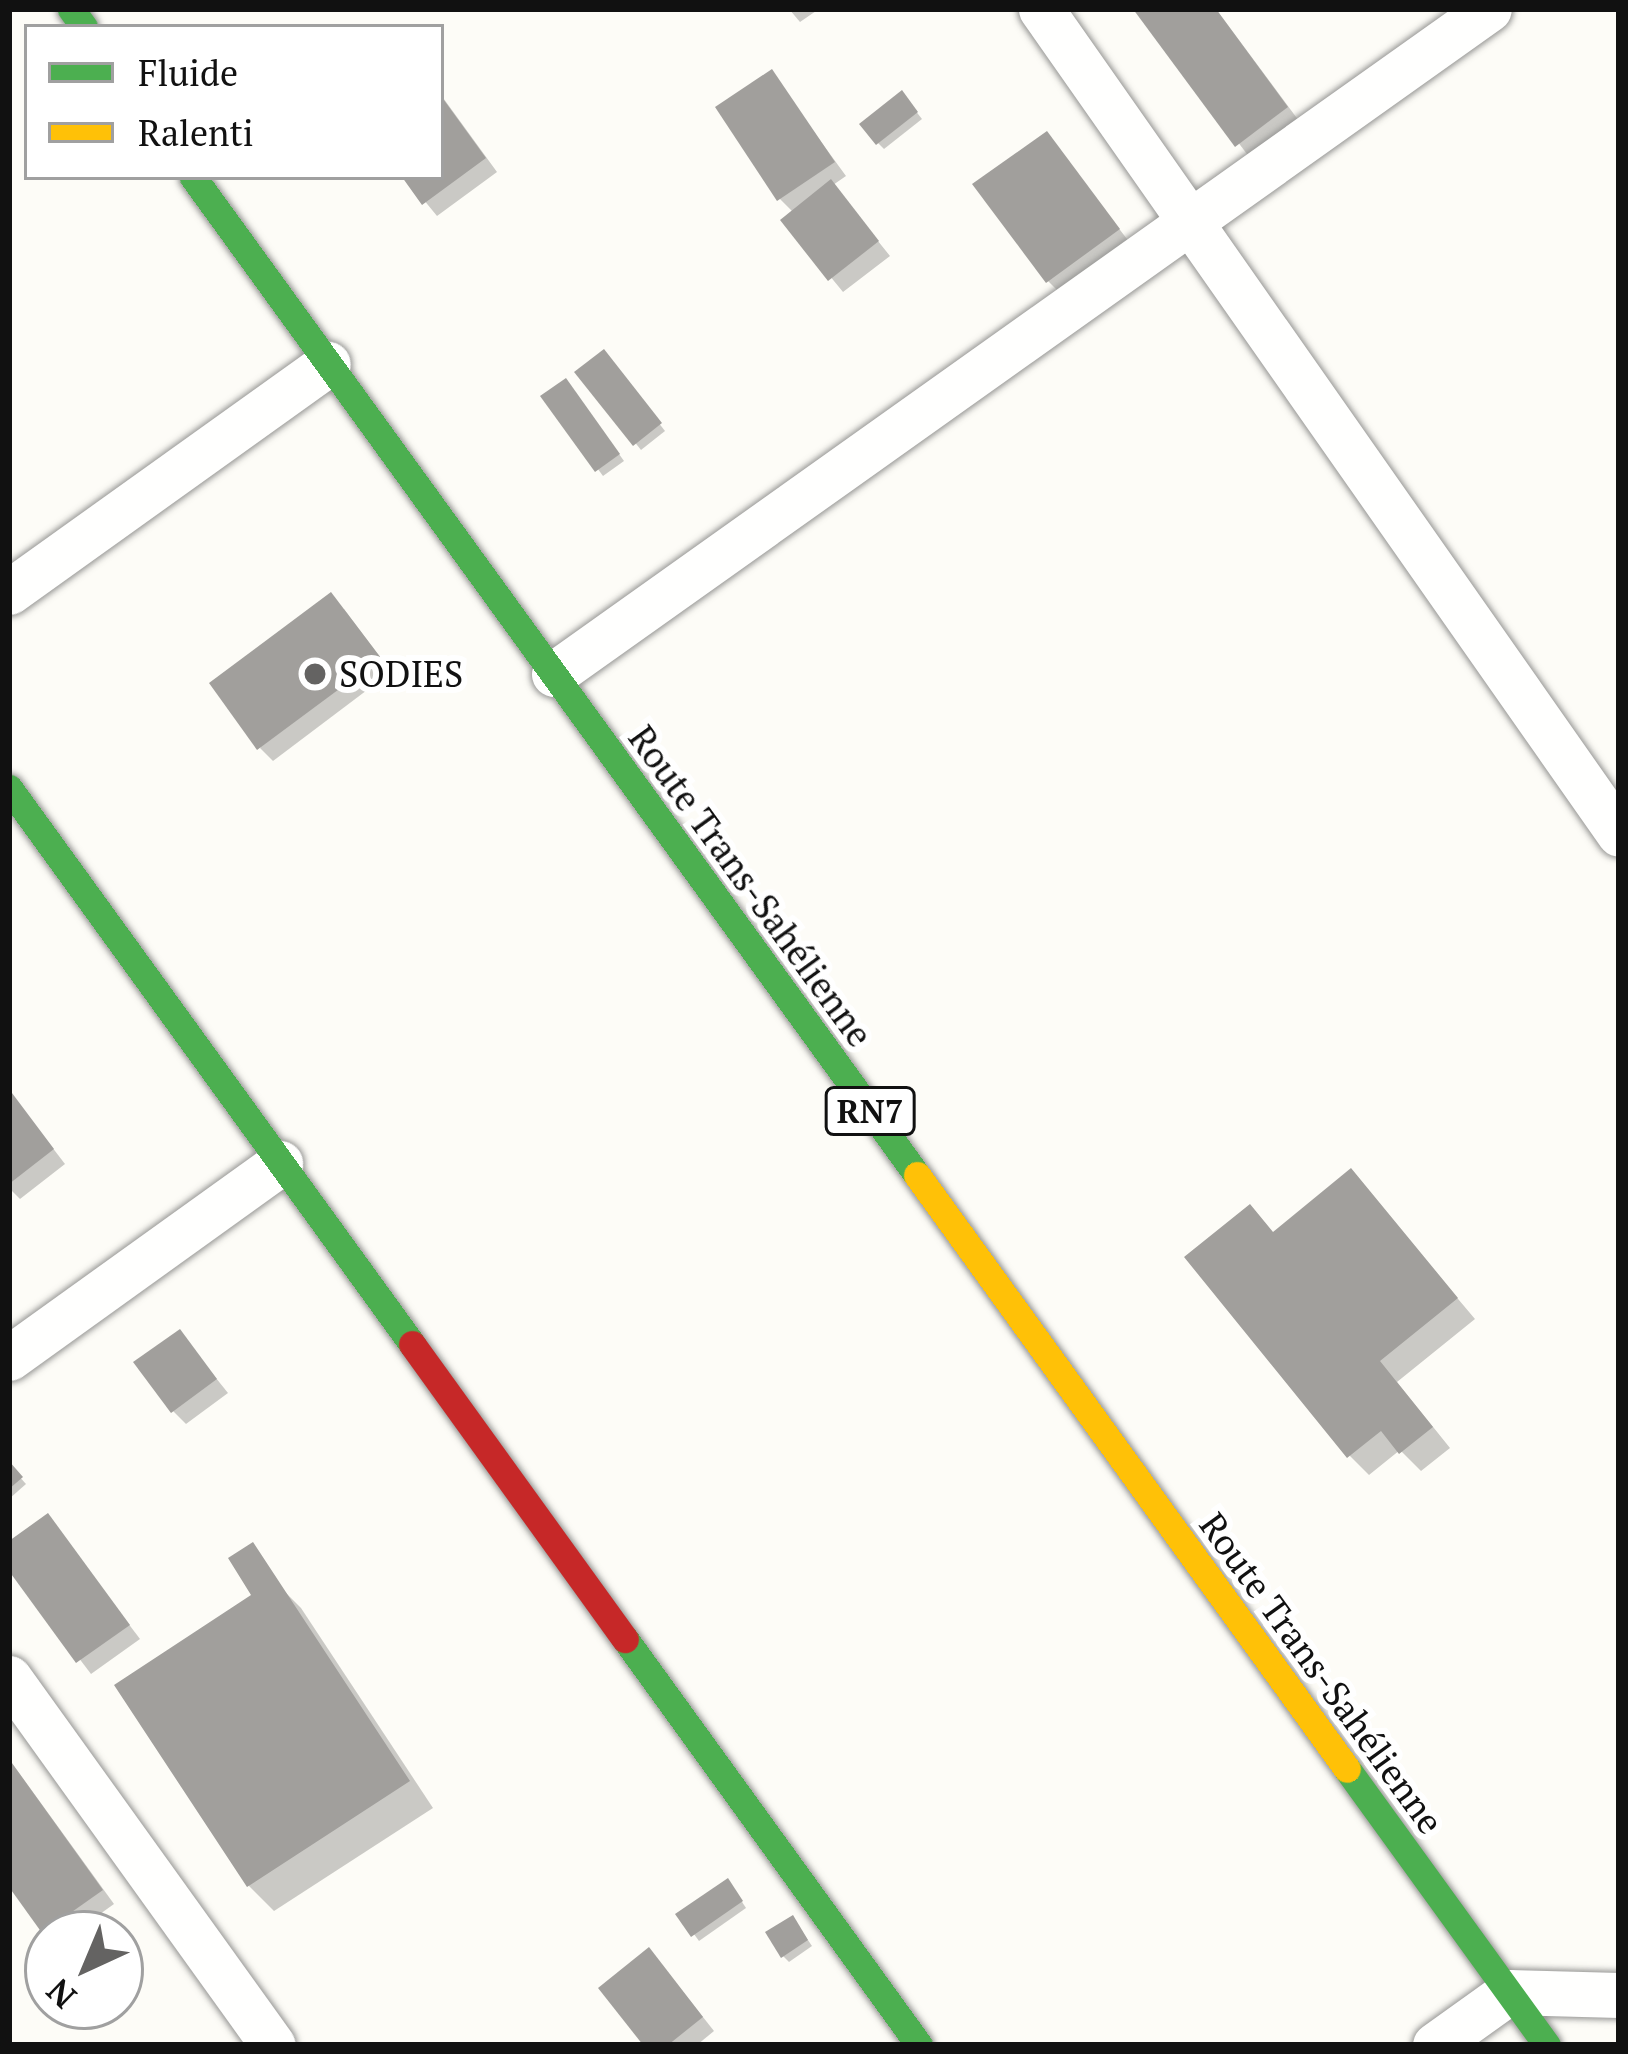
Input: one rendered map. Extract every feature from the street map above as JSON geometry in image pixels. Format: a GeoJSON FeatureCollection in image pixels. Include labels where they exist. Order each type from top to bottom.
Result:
{"type":"FeatureCollection","features":[{"type":"Feature","properties":{"kind":"main road","name":"Route Trans-Sahélienne"},"geometry":{"type":"LineString","coordinates":[[195,180],[1547,2045]]}},
{"type":"Feature","properties":{"kind":"main road"},"geometry":{"type":"LineString","coordinates":[[9,788],[919,2045]]}},
{"type":"Feature","properties":{"kind":"street"},"geometry":{"type":"LineString","coordinates":[[1041,9],[1619,834]]}},
{"type":"Feature","properties":{"kind":"street"},"geometry":{"type":"LineString","coordinates":[[554,674],[1490,9]]}},
{"type":"Feature","properties":{"kind":"street"},"geometry":{"type":"LineString","coordinates":[[9,592],[328,364]]}},
{"type":"Feature","properties":{"kind":"street"},"geometry":{"type":"LineString","coordinates":[[9,1358],[280,1163]]}},
{"type":"Feature","properties":{"kind":"street"},"geometry":{"type":"LineString","coordinates":[[9,1678],[273,2045]]}},
{"type":"Feature","properties":{"kind":"street"},"geometry":{"type":"LineString","coordinates":[[1435,2045],[1509,1992],[1619,1995]]}},
{"type":"Feature","properties":{"kind":"building"},"geometry":{"type":"Polygon","coordinates":[[[1133,9],[1216,9],[1288,107],[1235,147],[1133,9]]]}},
{"type":"Feature","properties":{"kind":"building"},"geometry":{"type":"Polygon","coordinates":[[[772,69],[835,162],[777,201],[715,107],[772,69]]]}},
{"type":"Feature","properties":{"kind":"building"},"geometry":{"type":"Polygon","coordinates":[[[902,90],[918,112],[876,145],[859,124],[902,90]]]}},
{"type":"Feature","properties":{"kind":"building"},"geometry":{"type":"Polygon","coordinates":[[[444,100],[486,158],[422,205],[404,180],[444,180],[444,100]]]}},
{"type":"Feature","properties":{"kind":"building"},"geometry":{"type":"Polygon","coordinates":[[[1047,131],[1120,229],[1046,283],[972,184],[1047,131]]]}},
{"type":"Feature","properties":{"kind":"building"},"geometry":{"type":"Polygon","coordinates":[[[831,179],[879,241],[828,281],[780,220],[831,179]]]}},
{"type":"Feature","properties":{"kind":"building"},"geometry":{"type":"Polygon","coordinates":[[[604,349],[662,423],[633,446],[574,372],[604,349]]]}},
{"type":"Feature","properties":{"kind":"building"},"geometry":{"type":"Polygon","coordinates":[[[566,378],[620,454],[595,472],[540,396],[566,378]]]}},
{"type":"Feature","properties":{"kind":"building"},"geometry":{"type":"Polygon","coordinates":[[[331,592],[381,658],[257,750],[209,683],[331,592]]]}},
{"type":"Feature","properties":{"kind":"building"},"geometry":{"type":"Polygon","coordinates":[[[9,1089],[54,1149],[9,1184],[9,1089]]]}},
{"type":"Feature","properties":{"kind":"building"},"geometry":{"type":"Polygon","coordinates":[[[1351,1168],[1458,1298],[1380,1361],[1433,1427],[1399,1454],[1381,1431],[1347,1458],[1184,1257],[1250,1204],[1273,1232],[1351,1168]]]}},
{"type":"Feature","properties":{"kind":"building"},"geometry":{"type":"Polygon","coordinates":[[[180,1329],[217,1379],[171,1413],[133,1362],[180,1329]]]}},
{"type":"Feature","properties":{"kind":"building"},"geometry":{"type":"Polygon","coordinates":[[[9,1461],[23,1477],[9,1489],[9,1461]]]}},
{"type":"Feature","properties":{"kind":"building"},"geometry":{"type":"Polygon","coordinates":[[[48,1513],[130,1625],[76,1663],[9,1571],[9,1541],[48,1513]]]}},
{"type":"Feature","properties":{"kind":"building"},"geometry":{"type":"Polygon","coordinates":[[[253,1542],[410,1781],[247,1887],[114,1685],[251,1595],[228,1558],[253,1542]]]}},
{"type":"Feature","properties":{"kind":"building"},"geometry":{"type":"Polygon","coordinates":[[[9,1759],[103,1890],[75,1910],[26,1910],[9,1887],[9,1759]]]}},
{"type":"Feature","properties":{"kind":"building"},"geometry":{"type":"Polygon","coordinates":[[[728,1878],[743,1901],[691,1937],[675,1914],[728,1878]]]}},
{"type":"Feature","properties":{"kind":"building"},"geometry":{"type":"Polygon","coordinates":[[[793,1915],[808,1940],[781,1958],[765,1932],[793,1915]]]}},
{"type":"Feature","properties":{"kind":"building"},"geometry":{"type":"Polygon","coordinates":[[[649,1947],[703,2017],[668,2045],[643,2045],[598,1988],[649,1947]]]}},
{"type":"Feature","properties":{"kind":"traffic: fast"},"geometry":{"type":"LineString","coordinates":[[71,9],[82,24]]}},
{"type":"Feature","properties":{"kind":"traffic: fast"},"geometry":{"type":"LineString","coordinates":[[195,180],[917,1175]]}},
{"type":"Feature","properties":{"kind":"traffic: fast"},"geometry":{"type":"LineString","coordinates":[[9,788],[412,1344]]}},
{"type":"Feature","properties":{"kind":"traffic: fast"},"geometry":{"type":"LineString","coordinates":[[625,1639],[919,2045]]}},
{"type":"Feature","properties":{"kind":"traffic: fast"},"geometry":{"type":"LineString","coordinates":[[1347,1769],[1547,2045]]}},
{"type":"Feature","properties":{"kind":"traffic: slow"},"geometry":{"type":"LineString","coordinates":[[917,1175],[1347,1769]]}},
{"type":"Feature","properties":{"kind":"traffic: jam"},"geometry":{"type":"LineString","coordinates":[[412,1344],[625,1639]]}},
{"type":"Feature","properties":{"kind":"place","name":"SODIES"},"geometry":{"type":"Point","coordinates":[315,674]}}]}
